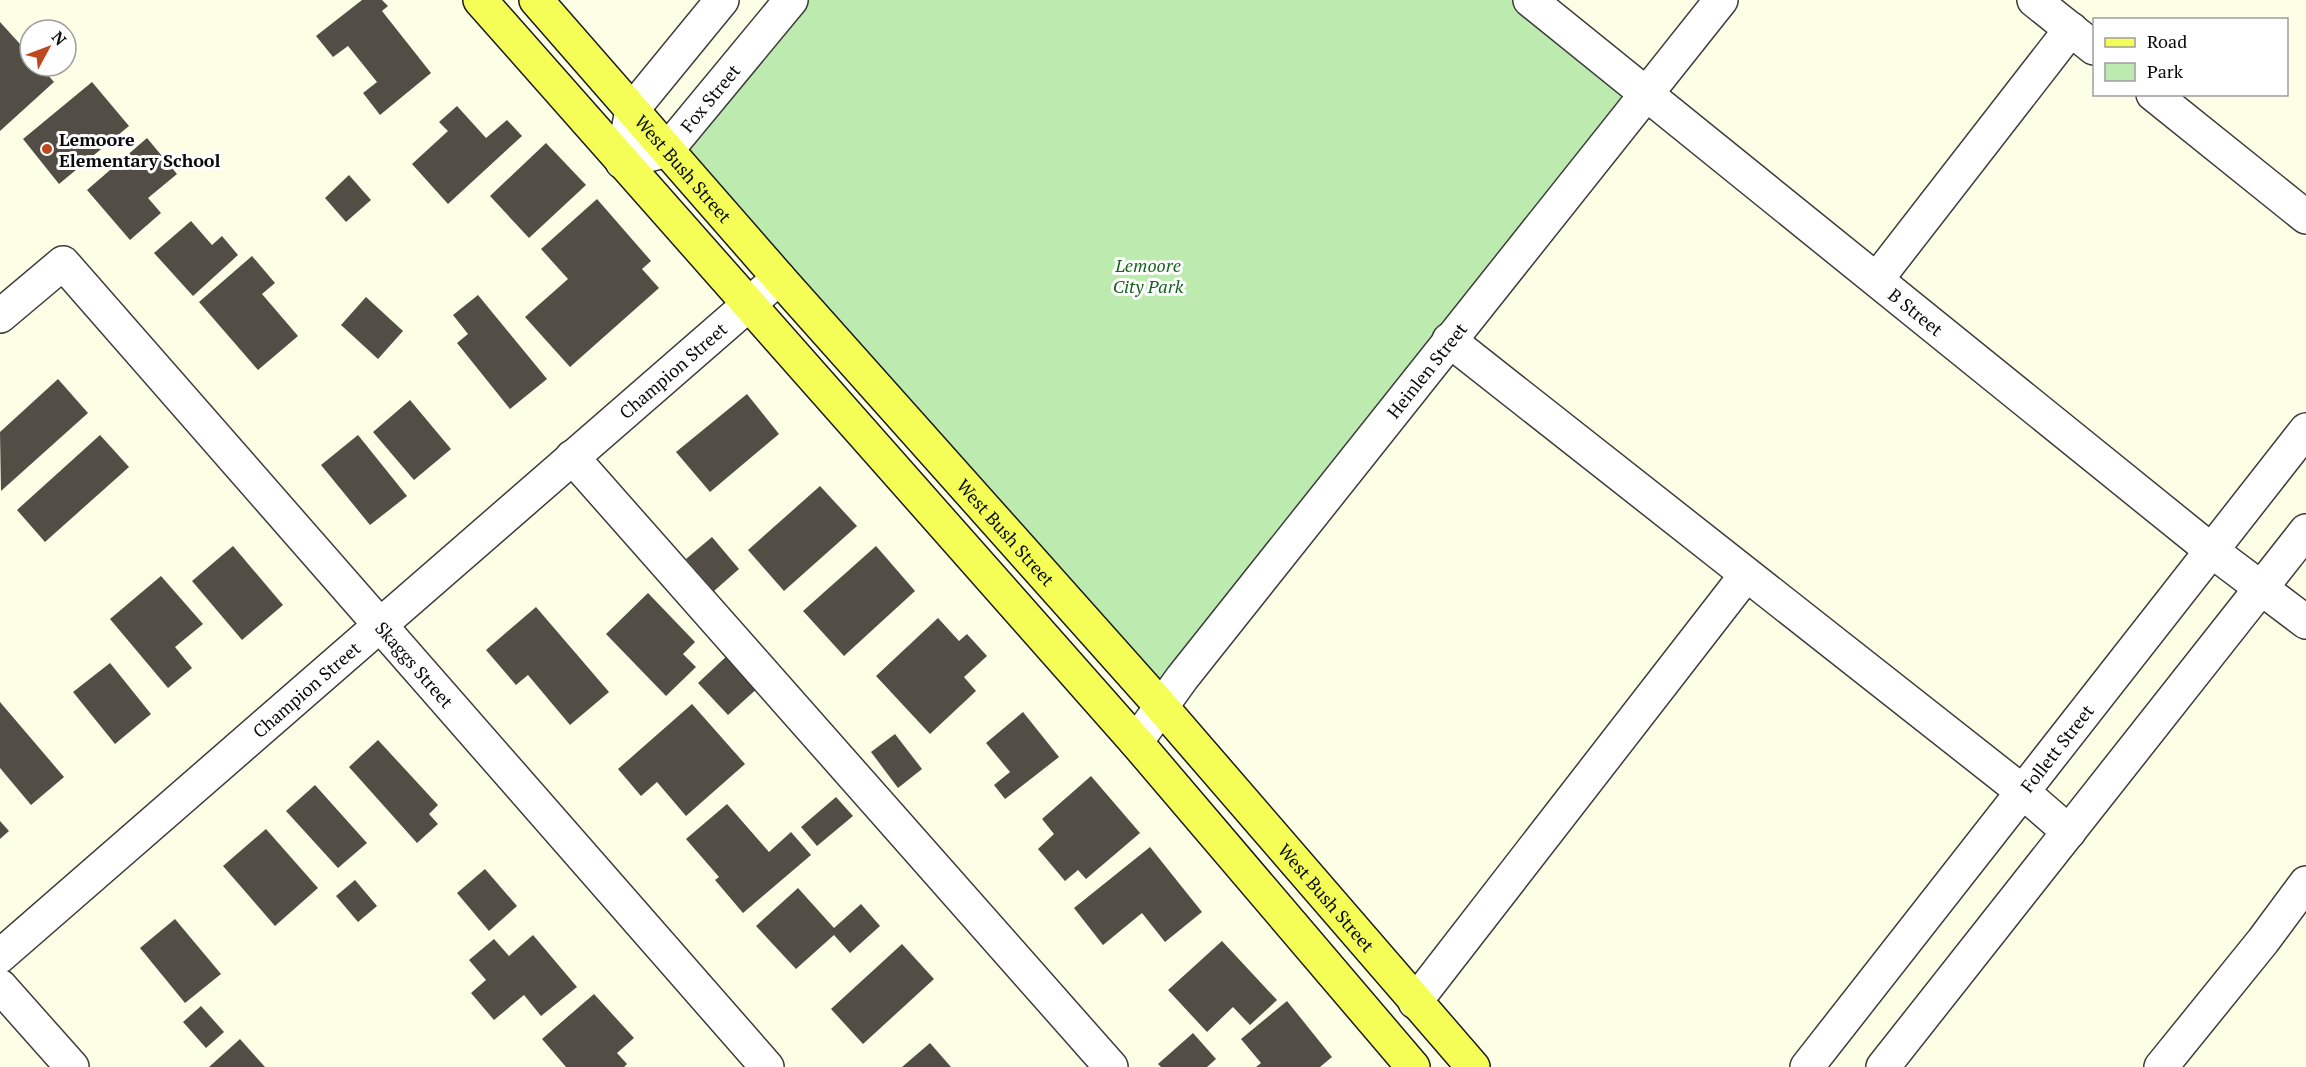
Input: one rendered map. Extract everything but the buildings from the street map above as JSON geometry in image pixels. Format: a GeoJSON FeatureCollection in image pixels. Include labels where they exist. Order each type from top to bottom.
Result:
{"type":"FeatureCollection","features":[{"type":"Feature","properties":{"kind":"main road"},"geometry":{"type":"LineString","coordinates":[[480,0],[1136,742],[1413,1067]]}},
{"type":"Feature","properties":{"kind":"main road","name":"West Bush Street"},"geometry":{"type":"LineString","coordinates":[[536,0],[779,278],[1160,705],[1473,1067]]}},
{"type":"Feature","properties":{"kind":"street"},"geometry":{"type":"LineString","coordinates":[[667,150],[622,162],[632,110],[722,0]]}},
{"type":"Feature","properties":{"kind":"street","name":"Fox Street"},"geometry":{"type":"LineString","coordinates":[[667,150],[791,0]]}},
{"type":"Feature","properties":{"kind":"street","name":"B Street"},"geometry":{"type":"LineString","coordinates":[[1530,0],[2212,551],[2306,622]]}},
{"type":"Feature","properties":{"kind":"street","name":"Heinlen Street"},"geometry":{"type":"LineString","coordinates":[[1136,742],[1160,705],[1721,0]]}},
{"type":"Feature","properties":{"kind":"street"},"geometry":{"type":"LineString","coordinates":[[1877,279],[2083,39],[2034,0]]}},
{"type":"Feature","properties":{"kind":"street"},"geometry":{"type":"LineString","coordinates":[[2156,96],[2306,216]]}},
{"type":"Feature","properties":{"kind":"street","name":"Skaggs Street"},"geometry":{"type":"LineString","coordinates":[[0,316],[63,263],[766,1067]]}},
{"type":"Feature","properties":{"kind":"street","name":"Champion Street"},"geometry":{"type":"LineString","coordinates":[[0,956],[779,278]]}},
{"type":"Feature","properties":{"kind":"street"},"geometry":{"type":"LineString","coordinates":[[1449,340],[2023,792],[2069,832]]}},
{"type":"Feature","properties":{"kind":"street","name":"Follett Street"},"geometry":{"type":"LineString","coordinates":[[1807,1067],[2306,430]]}},
{"type":"Feature","properties":{"kind":"street"},"geometry":{"type":"LineString","coordinates":[[572,458],[1112,1067]]}},
{"type":"Feature","properties":{"kind":"street"},"geometry":{"type":"LineString","coordinates":[[1883,1067],[2306,531]]}},
{"type":"Feature","properties":{"kind":"street"},"geometry":{"type":"LineString","coordinates":[[1415,1002],[1746,574]]}},
{"type":"Feature","properties":{"kind":"street"},"geometry":{"type":"LineString","coordinates":[[2161,1067],[2263,941],[2306,883]]}},
{"type":"Feature","properties":{"kind":"street"},"geometry":{"type":"LineString","coordinates":[[0,986],[72,1067]]}},
{"type":"Feature","properties":{"kind":"green space","name":"Lemoore City Park"},"geometry":{"type":"Polygon","coordinates":[[[789,0],[1530,0],[1646,92],[1160,705],[667,150],[789,0]]]}},
{"type":"Feature","properties":{"kind":"place","name":"Lemoore Elementary School"},"geometry":{"type":"Point","coordinates":[47,149]}}]}
